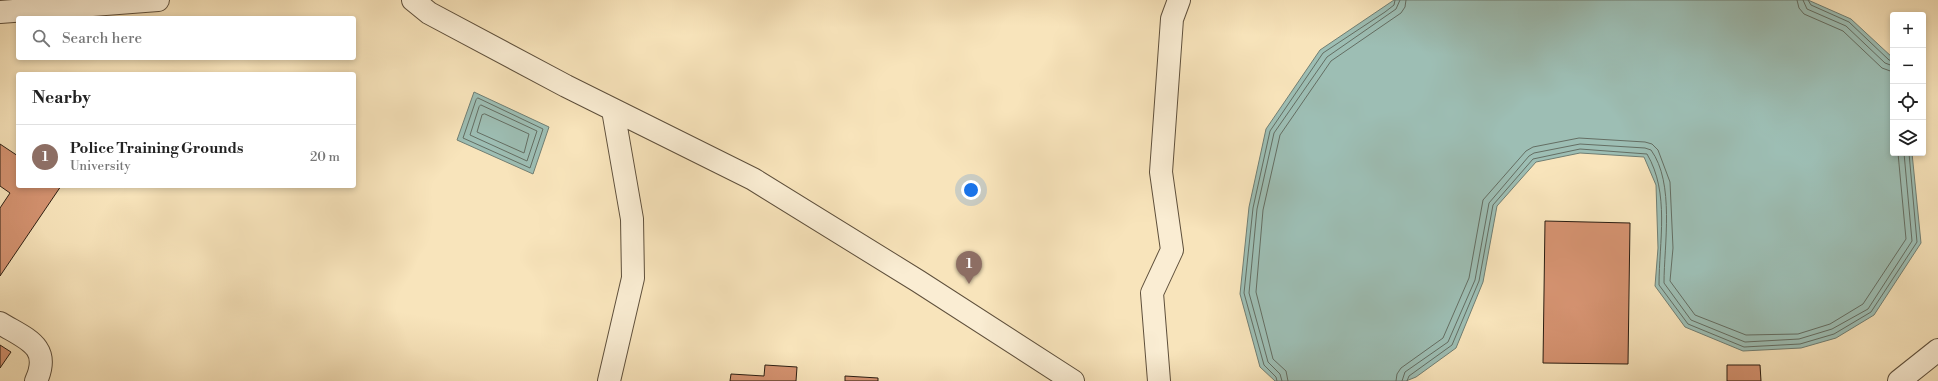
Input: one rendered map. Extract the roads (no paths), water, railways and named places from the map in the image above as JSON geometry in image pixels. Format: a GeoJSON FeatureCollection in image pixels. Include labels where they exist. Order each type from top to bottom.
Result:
{"type":"FeatureCollection","features":[{"type":"Feature","properties":{"kind":"street"},"geometry":{"type":"LineString","coordinates":[[0,12],[158,0]]}},
{"type":"Feature","properties":{"kind":"street"},"geometry":{"type":"LineString","coordinates":[[414,0],[429,13],[613,110],[753,179],[918,281],[1074,381]]}},
{"type":"Feature","properties":{"kind":"street"},"geometry":{"type":"LineString","coordinates":[[1159,381],[1152,293],[1172,250],[1161,172],[1172,20],[1179,0]]}},
{"type":"Feature","properties":{"kind":"street"},"geometry":{"type":"LineString","coordinates":[[610,381],[633,278],[632,219],[613,110]]}},
{"type":"Feature","properties":{"kind":"street"},"geometry":{"type":"LineString","coordinates":[[0,324],[30,342],[38,349],[42,360],[41,370],[36,381]]}},
{"type":"Feature","properties":{"kind":"street"},"geometry":{"type":"LineString","coordinates":[[1900,381],[1938,350]]}},
{"type":"Feature","properties":{"kind":"water"},"geometry":{"type":"Polygon","coordinates":[[[1394,0],[1808,0],[1851,19],[1890,55],[1890,156],[1912,156],[1921,243],[1874,315],[1836,338],[1801,348],[1743,351],[1685,327],[1655,286],[1658,248],[1656,185],[1644,157],[1580,153],[1536,162],[1497,206],[1483,282],[1456,348],[1416,377],[1406,381],[1275,381],[1260,367],[1240,294],[1249,207],[1266,129],[1320,50],[1394,0]]]}},
{"type":"Feature","properties":{"kind":"water"},"geometry":{"type":"Polygon","coordinates":[[[474,92],[549,127],[533,174],[457,140],[474,92]]]}},
{"type":"Feature","properties":{"kind":"place","name":"Police Training Grounds"},"geometry":{"type":"Point","coordinates":[969,284]}}]}
